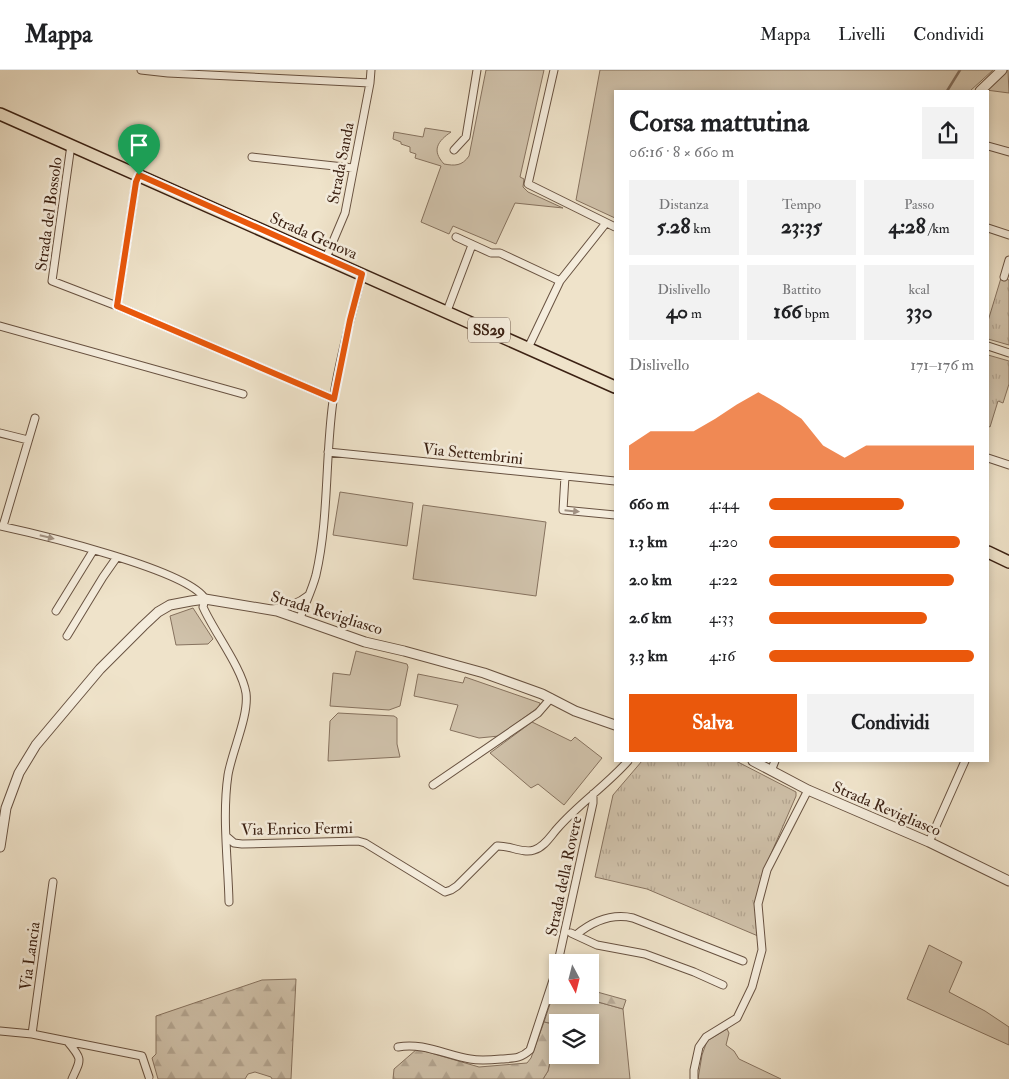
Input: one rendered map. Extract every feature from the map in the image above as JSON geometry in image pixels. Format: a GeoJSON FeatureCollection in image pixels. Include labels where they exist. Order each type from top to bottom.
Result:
{"type":"FeatureCollection","features":[{"type":"Feature","properties":{"kind":"main road","name":"Strada Genova"},"geometry":{"type":"LineString","coordinates":[[0,114],[614,387]]}},
{"type":"Feature","properties":{"kind":"main road"},"geometry":{"type":"LineString","coordinates":[[989,552],[1009,562]]}},
{"type":"Feature","properties":{"kind":"street"},"geometry":{"type":"LineString","coordinates":[[141,70],[370,83]]}},
{"type":"Feature","properties":{"kind":"street","name":"Strada Sanda"},"geometry":{"type":"LineString","coordinates":[[326,258],[344,213],[371,70]]}},
{"type":"Feature","properties":{"kind":"street"},"geometry":{"type":"LineString","coordinates":[[454,150],[466,137],[477,70]]}},
{"type":"Feature","properties":{"kind":"street"},"geometry":{"type":"LineString","coordinates":[[554,70],[528,184],[614,227]]}},
{"type":"Feature","properties":{"kind":"street"},"geometry":{"type":"LineString","coordinates":[[981,90],[1002,70]]}},
{"type":"Feature","properties":{"kind":"street","name":"Strada del Bossolo"},"geometry":{"type":"LineString","coordinates":[[71,145],[52,281],[117,306],[334,399]]}},
{"type":"Feature","properties":{"kind":"street"},"geometry":{"type":"LineString","coordinates":[[989,146],[1009,152]]}},
{"type":"Feature","properties":{"kind":"street"},"geometry":{"type":"LineString","coordinates":[[252,157],[353,168]]}},
{"type":"Feature","properties":{"kind":"street"},"geometry":{"type":"LineString","coordinates":[[117,306],[136,182],[139,175]]}},
{"type":"Feature","properties":{"kind":"street"},"geometry":{"type":"LineString","coordinates":[[528,348],[560,281],[606,223]]}},
{"type":"Feature","properties":{"kind":"street"},"geometry":{"type":"LineString","coordinates":[[989,228],[1009,235]]}},
{"type":"Feature","properties":{"kind":"street"},"geometry":{"type":"LineString","coordinates":[[456,238],[491,253],[500,253],[560,281]]}},
{"type":"Feature","properties":{"kind":"street"},"geometry":{"type":"LineString","coordinates":[[447,311],[472,245]]}},
{"type":"Feature","properties":{"kind":"street"},"geometry":{"type":"LineString","coordinates":[[1004,277],[1009,260]]}},
{"type":"Feature","properties":{"kind":"street"},"geometry":{"type":"LineString","coordinates":[[300,618],[316,576],[322,541],[328,452],[334,399],[350,320],[362,274]]}},
{"type":"Feature","properties":{"kind":"street"},"geometry":{"type":"LineString","coordinates":[[0,326],[243,394]]}},
{"type":"Feature","properties":{"kind":"street"},"geometry":{"type":"LineString","coordinates":[[989,346],[1009,353]]}},
{"type":"Feature","properties":{"kind":"street"},"geometry":{"type":"LineString","coordinates":[[35,418],[1,526],[117,557],[154,569],[196,588],[202,593],[205,599],[203,607],[240,676],[246,693],[246,707],[228,774],[229,902]]}},
{"type":"Feature","properties":{"kind":"street"},"geometry":{"type":"LineString","coordinates":[[0,433],[28,440]]}},
{"type":"Feature","properties":{"kind":"street","name":"Via Settembrini"},"geometry":{"type":"LineString","coordinates":[[328,452],[614,481]]}},
{"type":"Feature","properties":{"kind":"street"},"geometry":{"type":"LineString","coordinates":[[989,458],[1009,465]]}},
{"type":"Feature","properties":{"kind":"street"},"geometry":{"type":"LineString","coordinates":[[565,476],[563,510],[614,515]]}},
{"type":"Feature","properties":{"kind":"street"},"geometry":{"type":"LineString","coordinates":[[56,611],[93,551]]}},
{"type":"Feature","properties":{"kind":"street"},"geometry":{"type":"LineString","coordinates":[[67,636],[117,557]]}},
{"type":"Feature","properties":{"kind":"street"},"geometry":{"type":"LineString","coordinates":[[270,609],[290,606],[309,595]]}},
{"type":"Feature","properties":{"kind":"street","name":"Strada Revigliasco"},"geometry":{"type":"LineString","coordinates":[[0,846],[6,808],[19,773],[36,745],[100,668],[158,612],[170,605],[205,599],[270,609],[365,642],[404,650],[484,673],[551,698],[591,718],[614,726]]}},
{"type":"Feature","properties":{"kind":"street"},"geometry":{"type":"LineString","coordinates":[[433,785],[538,713],[551,698]]}},
{"type":"Feature","properties":{"kind":"street","name":"Strada della Rovere"},"geometry":{"type":"LineString","coordinates":[[445,892],[458,886],[497,846],[510,846],[523,851],[532,851],[541,847],[575,809],[618,773],[627,762]]}},
{"type":"Feature","properties":{"kind":"street","name":"Strada Revigliasco"},"geometry":{"type":"LineString","coordinates":[[755,762],[808,790],[929,842],[1009,880]]}},
{"type":"Feature","properties":{"kind":"street"},"geometry":{"type":"LineString","coordinates":[[771,771],[775,762]]}},
{"type":"Feature","properties":{"kind":"street"},"geometry":{"type":"LineString","coordinates":[[929,842],[965,762]]}},
{"type":"Feature","properties":{"kind":"street"},"geometry":{"type":"LineString","coordinates":[[694,1079],[699,1047],[706,1037],[737,1018],[752,987],[762,950],[758,904],[767,870],[808,790]]}},
{"type":"Feature","properties":{"kind":"street","name":"Strada della Rovere"},"geometry":{"type":"LineString","coordinates":[[560,954],[593,803],[593,794]]}},
{"type":"Feature","properties":{"kind":"street","name":"Via Enrico Fermi"},"geometry":{"type":"LineString","coordinates":[[227,837],[234,843],[242,844],[358,841],[365,843],[445,892]]}},
{"type":"Feature","properties":{"kind":"street","name":"Via Lancia"},"geometry":{"type":"LineString","coordinates":[[32,1034],[53,882]]}},
{"type":"Feature","properties":{"kind":"street"},"geometry":{"type":"LineString","coordinates":[[723,985],[646,954],[598,945],[574,934],[600,920],[611,916],[623,916],[743,961]]}},
{"type":"Feature","properties":{"kind":"street","name":"Strada della Rovere"},"geometry":{"type":"LineString","coordinates":[[398,1046],[418,1046],[470,1060],[522,1057],[530,1050],[549,992]]}},
{"type":"Feature","properties":{"kind":"street"},"geometry":{"type":"LineString","coordinates":[[0,1031],[32,1034],[142,1056],[149,1077]]}},
{"type":"Feature","properties":{"kind":"street"},"geometry":{"type":"LineString","coordinates":[[68,1042],[79,1055],[80,1061],[72,1079]]}},
{"type":"Feature","properties":{"kind":"green space"},"geometry":{"type":"Polygon","coordinates":[[[486,70],[544,70],[520,177],[524,179],[523,187],[528,192],[563,208],[515,203],[496,244],[453,226],[449,234],[421,222],[441,166],[415,158],[416,154],[410,152],[410,147],[393,139],[394,132],[423,137],[425,128],[451,132],[438,146],[437,150],[440,159],[444,164],[455,165],[464,162],[469,156],[486,70]]]}},
{"type":"Feature","properties":{"kind":"green space"},"geometry":{"type":"Polygon","coordinates":[[[600,70],[993,70],[971,90],[614,90],[614,218],[576,200],[600,70]]]}},
{"type":"Feature","properties":{"kind":"green space"},"geometry":{"type":"Polygon","coordinates":[[[1008,70],[1009,93],[986,90],[1008,70]]]}},
{"type":"Feature","properties":{"kind":"green space"},"geometry":{"type":"Polygon","coordinates":[[[1001,278],[1009,280],[1009,345],[989,339],[989,318],[1001,278]]]}},
{"type":"Feature","properties":{"kind":"green space"},"geometry":{"type":"Polygon","coordinates":[[[989,355],[1009,361],[1009,384],[1003,403],[998,401],[990,427],[989,355]]]}},
{"type":"Feature","properties":{"kind":"green space"},"geometry":{"type":"Polygon","coordinates":[[[340,492],[413,503],[407,546],[333,535],[340,492]]]}},
{"type":"Feature","properties":{"kind":"green space"},"geometry":{"type":"Polygon","coordinates":[[[423,505],[546,522],[536,596],[413,579],[423,505]]]}},
{"type":"Feature","properties":{"kind":"green space"},"geometry":{"type":"Polygon","coordinates":[[[193,608],[213,639],[208,644],[176,645],[170,616],[193,608]]]}},
{"type":"Feature","properties":{"kind":"green space"},"geometry":{"type":"Polygon","coordinates":[[[356,651],[407,664],[400,706],[389,710],[330,706],[333,673],[350,675],[356,651]]]}},
{"type":"Feature","properties":{"kind":"green space"},"geometry":{"type":"Polygon","coordinates":[[[418,674],[463,683],[465,677],[540,703],[540,706],[499,736],[479,738],[450,730],[458,705],[414,696],[418,674]]]}},
{"type":"Feature","properties":{"kind":"green space"},"geometry":{"type":"Polygon","coordinates":[[[338,713],[394,716],[397,718],[397,744],[400,757],[328,761],[330,721],[338,713]]]}},
{"type":"Feature","properties":{"kind":"green space"},"geometry":{"type":"Polygon","coordinates":[[[532,722],[571,741],[575,737],[602,758],[564,805],[538,784],[531,788],[490,753],[532,722]]]}},
{"type":"Feature","properties":{"kind":"green space"},"geometry":{"type":"Polygon","coordinates":[[[641,762],[738,762],[796,792],[796,796],[764,870],[758,936],[647,889],[595,877],[613,795],[641,762]]]}},
{"type":"Feature","properties":{"kind":"green space"},"geometry":{"type":"Polygon","coordinates":[[[929,945],[962,962],[949,992],[985,1011],[1009,1027],[1009,1045],[907,999],[929,945]]]}},
{"type":"Feature","properties":{"kind":"green space"},"geometry":{"type":"Polygon","coordinates":[[[296,979],[291,1079],[272,1079],[255,1072],[248,1074],[245,1079],[158,1079],[152,1058],[156,1054],[156,1016],[262,980],[296,979]]]}},
{"type":"Feature","properties":{"kind":"green space"},"geometry":{"type":"Polygon","coordinates":[[[599,992],[626,1000],[623,1009],[599,1002],[599,992]]]}},
{"type":"Feature","properties":{"kind":"green space"},"geometry":{"type":"Polygon","coordinates":[[[599,1002],[623,1009],[630,1079],[543,1079],[549,1064],[599,1064],[599,1014],[549,1014],[549,1023],[544,1022],[550,1004],[599,1004],[599,1002]]]}},
{"type":"Feature","properties":{"kind":"green space"},"geometry":{"type":"Polygon","coordinates":[[[544,1022],[549,1023],[549,1064],[543,1079],[393,1079],[394,1069],[417,1049],[479,1067],[527,1063],[531,1058],[544,1022]]]}},
{"type":"Feature","properties":{"kind":"green space"},"geometry":{"type":"Polygon","coordinates":[[[727,1029],[729,1033],[726,1045],[734,1051],[739,1059],[781,1079],[698,1079],[702,1055],[707,1041],[727,1029]]]}},
{"type":"Feature","properties":{"kind":"waterway"},"geometry":{"type":"LineString","coordinates":[[948,90],[960,70]]}},
{"type":"Feature","properties":{"kind":"route"},"geometry":{"type":"LineString","coordinates":[[139,175],[362,274],[350,320],[334,399],[117,306],[136,182],[139,175]]}}]}
